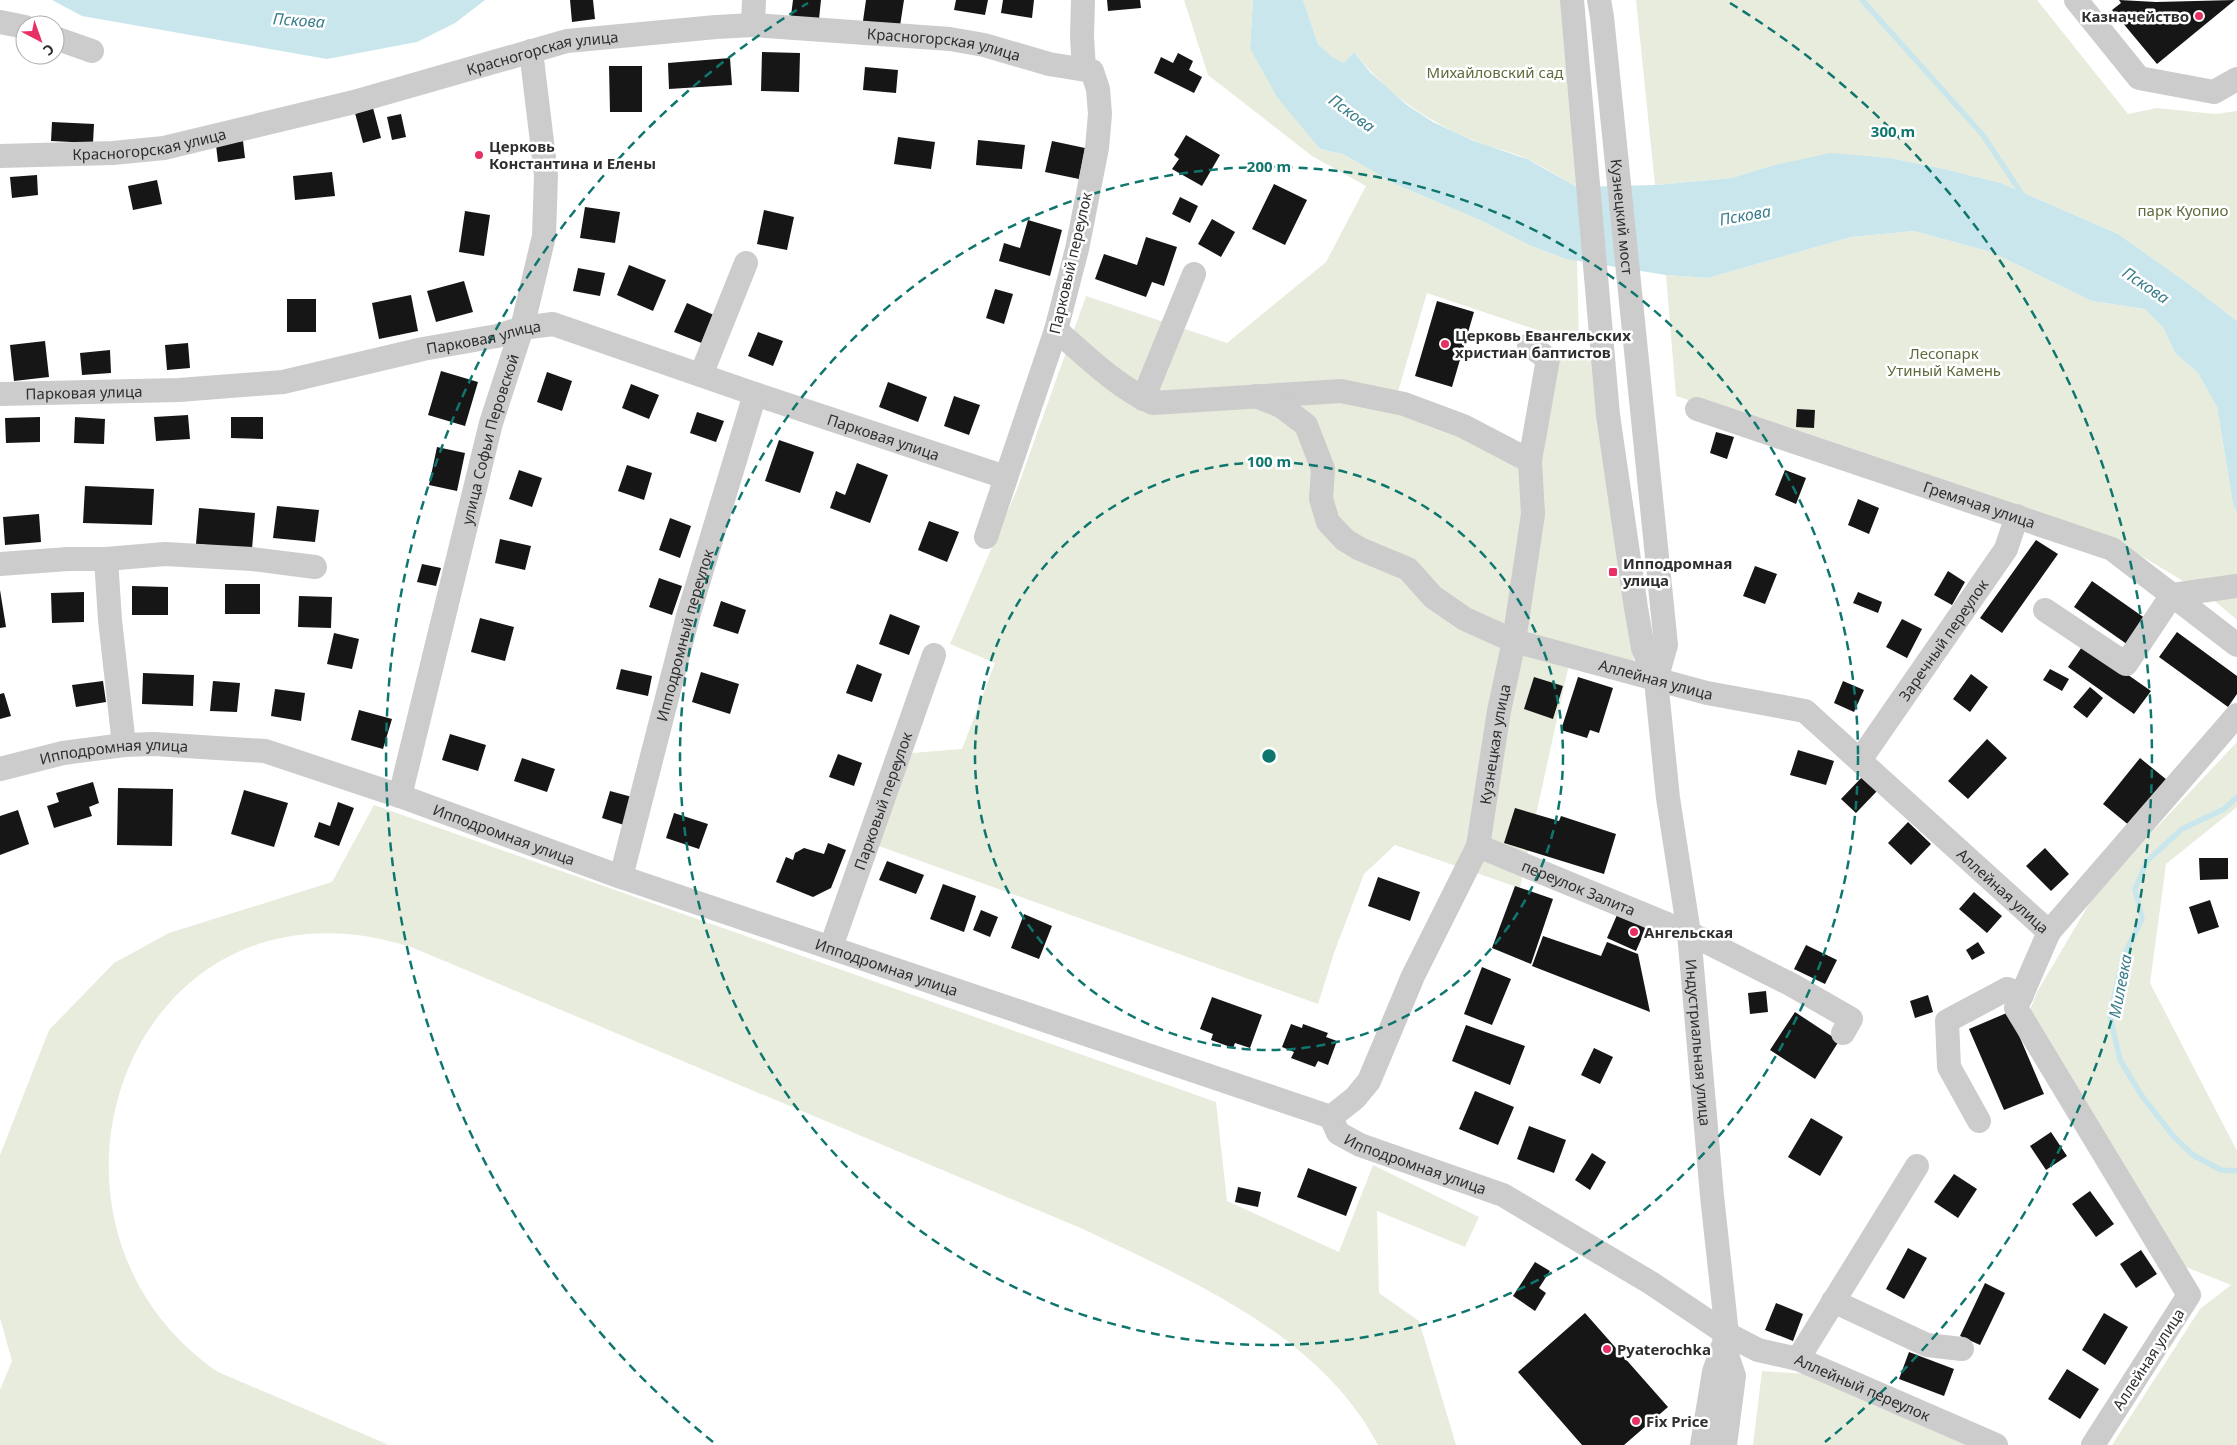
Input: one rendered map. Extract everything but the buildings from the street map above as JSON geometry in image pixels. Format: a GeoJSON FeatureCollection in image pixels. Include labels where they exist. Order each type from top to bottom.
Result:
{"type":"FeatureCollection","features":[{"type":"Feature","properties":{"kind":"street"},"geometry":{"type":"LineString","coordinates":[[753,25],[754,0]]}},
{"type":"Feature","properties":{"kind":"street","name":"Парковый переулок"},"geometry":{"type":"LineString","coordinates":[[986,537],[1056,330],[1077,249],[1097,148],[1098,89],[1088,70],[1082,37],[1083,0]]}},
{"type":"Feature","properties":{"kind":"street"},"geometry":{"type":"LineString","coordinates":[[2076,0],[2139,78],[2214,92],[2237,79]]}},
{"type":"Feature","properties":{"kind":"street","name":"Кузнецкий мост"},"geometry":{"type":"LineString","coordinates":[[1572,9],[1608,415]]}},
{"type":"Feature","properties":{"kind":"street","name":"Кузнецкий мост"},"geometry":{"type":"LineString","coordinates":[[1601,9],[1641,415]]}},
{"type":"Feature","properties":{"kind":"street"},"geometry":{"type":"LineString","coordinates":[[0,22],[15,25]]}},
{"type":"Feature","properties":{"kind":"street","name":"Красногорская улица"},"geometry":{"type":"LineString","coordinates":[[0,156],[113,153],[164,148],[354,102],[531,50],[567,42],[753,25],[950,39],[984,45],[1050,64],[1088,70]]}},
{"type":"Feature","properties":{"kind":"street"},"geometry":{"type":"LineString","coordinates":[[65,42],[92,51]]}},
{"type":"Feature","properties":{"kind":"street","name":"улица Софьи Перовской"},"geometry":{"type":"LineString","coordinates":[[400,796],[491,423],[522,328],[544,236],[546,175],[531,50]]}},
{"type":"Feature","properties":{"kind":"street"},"geometry":{"type":"LineString","coordinates":[[701,375],[746,263]]}},
{"type":"Feature","properties":{"kind":"street"},"geometry":{"type":"LineString","coordinates":[[1142,398],[1194,274]]}},
{"type":"Feature","properties":{"kind":"street","name":"Парковая улица"},"geometry":{"type":"LineString","coordinates":[[0,394],[179,390],[283,382],[423,349],[498,336],[522,328],[553,324],[755,394],[1005,477]]}},
{"type":"Feature","properties":{"kind":"street"},"geometry":{"type":"LineString","coordinates":[[1056,330],[1098,366],[1142,398],[1153,403],[1341,391],[1404,404],[1463,426],[1530,461]]}},
{"type":"Feature","properties":{"kind":"street","name":"Кузнецкая улица"},"geometry":{"type":"LineString","coordinates":[[1331,1117],[1355,1098],[1369,1081],[1414,976],[1478,846],[1499,711],[1514,640],[1533,514],[1530,461],[1548,359],[1528,345]]}},
{"type":"Feature","properties":{"kind":"street","name":"Ипподромный переулок"},"geometry":{"type":"LineString","coordinates":[[621,877],[688,616],[755,394]]}},
{"type":"Feature","properties":{"kind":"street","name":"Аллейная улица"},"geometry":{"type":"LineString","coordinates":[[1256,396],[1281,406],[1306,426],[1323,469],[1322,498],[1328,522],[1346,540],[1360,549],[1408,569],[1433,597],[1466,619],[1514,640],[1707,693],[1804,711],[2049,932],[2016,1008],[2189,1295],[2093,1445]]}},
{"type":"Feature","properties":{"kind":"street","name":"Гремячая улица"},"geometry":{"type":"LineString","coordinates":[[1697,409],[2112,549],[2237,645]]}},
{"type":"Feature","properties":{"kind":"street","name":"Индустриальная улица"},"geometry":{"type":"LineString","coordinates":[[1608,415],[1639,624],[1644,648],[1656,680],[1668,798],[1689,933],[1725,1340],[1734,1376],[1725,1445]]}},
{"type":"Feature","properties":{"kind":"street","name":"Индустриальная улица"},"geometry":{"type":"LineString","coordinates":[[1641,415],[1666,645],[1656,680]]}},
{"type":"Feature","properties":{"kind":"street","name":"Заречный переулок"},"geometry":{"type":"LineString","coordinates":[[1860,760],[2006,549],[2017,516]]}},
{"type":"Feature","properties":{"kind":"street"},"geometry":{"type":"LineString","coordinates":[[0,564],[165,554],[252,559],[315,567]]}},
{"type":"Feature","properties":{"kind":"street"},"geometry":{"type":"LineString","coordinates":[[106,559],[110,620],[124,745]]}},
{"type":"Feature","properties":{"kind":"street"},"geometry":{"type":"LineString","coordinates":[[2044,610],[2126,664],[2172,595],[2237,586]]}},
{"type":"Feature","properties":{"kind":"street","name":"Парковый переулок"},"geometry":{"type":"LineString","coordinates":[[831,947],[934,655]]}},
{"type":"Feature","properties":{"kind":"street"},"geometry":{"type":"LineString","coordinates":[[2049,932],[2237,715]]}},
{"type":"Feature","properties":{"kind":"street","name":"Ипподромная улица"},"geometry":{"type":"LineString","coordinates":[[0,769],[63,753],[124,745],[154,744],[265,751],[400,796],[621,877],[1331,1117],[1338,1133],[1360,1145],[1503,1196],[1651,1283],[1725,1340]]}},
{"type":"Feature","properties":{"kind":"street","name":"переулок Залита"},"geometry":{"type":"LineString","coordinates":[[1478,846],[1689,933],[1792,985],[1851,1019],[1843,1033]]}},
{"type":"Feature","properties":{"kind":"street"},"geometry":{"type":"LineString","coordinates":[[1979,1120],[1949,1068],[1947,1021],[2007,989],[2022,995]]}},
{"type":"Feature","properties":{"kind":"street"},"geometry":{"type":"LineString","coordinates":[[1798,1359],[1917,1166]]}},
{"type":"Feature","properties":{"kind":"street"},"geometry":{"type":"LineString","coordinates":[[1833,1301],[1927,1345],[1962,1349]]}},
{"type":"Feature","properties":{"kind":"street","name":"Индустриальная улица"},"geometry":{"type":"LineString","coordinates":[[1702,1445],[1714,1372],[1725,1340]]}},
{"type":"Feature","properties":{"kind":"street","name":"Аллейный переулок"},"geometry":{"type":"LineString","coordinates":[[1725,1340],[1798,1359],[1996,1445]]}},
{"type":"Feature","properties":{"kind":"green space"},"geometry":{"type":"Polygon","coordinates":[[[1184,0],[1253,0],[1250,48],[1294,116],[1320,149],[1343,154],[1395,184],[1482,221],[1529,245],[1566,259],[1577,258],[1579,344],[1427,293],[1392,412],[1543,457],[1557,351],[1592,358],[1635,668],[1571,655],[1520,888],[1395,845],[1364,874],[1334,953],[1318,1004],[876,845],[912,753],[962,749],[995,663],[950,644],[1016,492],[1086,296],[1227,343],[1326,262],[1366,186],[1312,156],[1208,75],[1184,0]]]}},
{"type":"Feature","properties":{"kind":"green space","name":"Михайловский сад"},"geometry":{"type":"Polygon","coordinates":[[[1303,0],[1561,0],[1577,187],[1527,159],[1473,140],[1422,114],[1393,93],[1354,52],[1344,63],[1331,56],[1318,44],[1303,0]]]}},
{"type":"Feature","properties":{"kind":"green space","name":"парк Куопио"},"geometry":{"type":"Polygon","coordinates":[[[1636,0],[2037,0],[2128,114],[2157,108],[2215,114],[2237,111],[2237,321],[2189,284],[2118,234],[2001,183],[1944,169],[1890,158],[1867,157],[1771,166],[1732,178],[1655,185],[1636,0]]]}},
{"type":"Feature","properties":{"kind":"green space","name":"Лесопарк Утиный Камень"},"geometry":{"type":"Polygon","coordinates":[[[1914,231],[1991,252],[2092,301],[2145,309],[2164,329],[2175,353],[2198,373],[2217,407],[2233,504],[2237,513],[2237,620],[2210,597],[2118,542],[1676,396],[1666,275],[1708,278],[1851,237],[1914,231]]]}},
{"type":"Feature","properties":{"kind":"green space"},"geometry":{"type":"Polygon","coordinates":[[[2237,742],[2237,807],[2166,864],[2150,983],[2237,1151],[2237,1445],[2112,1445],[2200,1309],[2231,1285],[2181,1265],[2030,1010],[2037,992],[2105,877],[2156,828],[2237,742]]]}},
{"type":"Feature","properties":{"kind":"green space"},"geometry":{"type":"Polygon","coordinates":[[[374,805],[1216,1102],[1227,1201],[1339,1252],[1373,1165],[1479,1217],[1465,1247],[1377,1211],[1379,1293],[1419,1321],[1456,1445],[1378,1445],[1353,1406],[1322,1371],[1287,1341],[1249,1315],[1208,1291],[1083,1229],[411,947],[313,934],[232,955],[169,1003],[128,1070],[109,1148],[117,1230],[152,1307],[218,1372],[389,1445],[0,1445],[0,1390],[12,1361],[0,1318],[0,1155],[49,1030],[114,963],[169,933],[332,882],[374,805]]]}},
{"type":"Feature","properties":{"kind":"green space"},"geometry":{"type":"Polygon","coordinates":[[[1762,1371],[1807,1374],[1975,1445],[1753,1445],[1762,1371]]]}},
{"type":"Feature","properties":{"kind":"water","name":"Пскова"},"geometry":{"type":"Polygon","coordinates":[[[52,0],[485,0],[455,23],[417,42],[327,59],[82,16],[52,0]]]}},
{"type":"Feature","properties":{"kind":"water","name":"Пскова"},"geometry":{"type":"Polygon","coordinates":[[[1253,0],[1303,0],[1318,44],[1331,56],[1344,63],[1354,52],[1370,72],[1407,105],[1433,122],[1474,141],[1527,159],[1577,187],[1655,185],[1732,178],[1771,166],[1830,153],[1890,158],[2001,183],[2118,234],[2189,284],[2237,321],[2237,513],[2233,504],[2217,407],[2198,373],[2175,353],[2164,329],[2145,309],[2092,301],[1991,252],[1914,231],[1851,237],[1708,278],[1666,275],[1566,259],[1529,245],[1482,221],[1395,184],[1343,154],[1320,149],[1277,97],[1250,48],[1253,0]]]}},
{"type":"Feature","properties":{"kind":"waterway"},"geometry":{"type":"LineString","coordinates":[[1862,0],[1982,134],[2024,197]]}},
{"type":"Feature","properties":{"kind":"waterway","name":"Милевка"},"geometry":{"type":"LineString","coordinates":[[2237,797],[2224,809],[2182,829],[2147,861],[2135,889],[2142,919],[2123,957],[2110,1016],[2120,1060],[2142,1096],[2174,1137],[2193,1155],[2221,1170],[2237,1171]]}},
{"type":"Feature","properties":{"kind":"place","name":"Казначейство"},"geometry":{"type":"Point","coordinates":[2199,16]}},
{"type":"Feature","properties":{"kind":"place","name":"Церковь Константина и Елены"},"geometry":{"type":"Point","coordinates":[479,155]}},
{"type":"Feature","properties":{"kind":"place","name":"Церковь Евангельских христиан баптистов"},"geometry":{"type":"Point","coordinates":[1445,344]}},
{"type":"Feature","properties":{"kind":"place","name":"Ипподромная улица"},"geometry":{"type":"Point","coordinates":[1613,572]}},
{"type":"Feature","properties":{"kind":"place","name":"Ангельская"},"geometry":{"type":"Point","coordinates":[1634,932]}},
{"type":"Feature","properties":{"kind":"place","name":"Pyaterochka"},"geometry":{"type":"Point","coordinates":[1607,1349]}},
{"type":"Feature","properties":{"kind":"place","name":"Fix Price"},"geometry":{"type":"Point","coordinates":[1636,1421]}}]}
